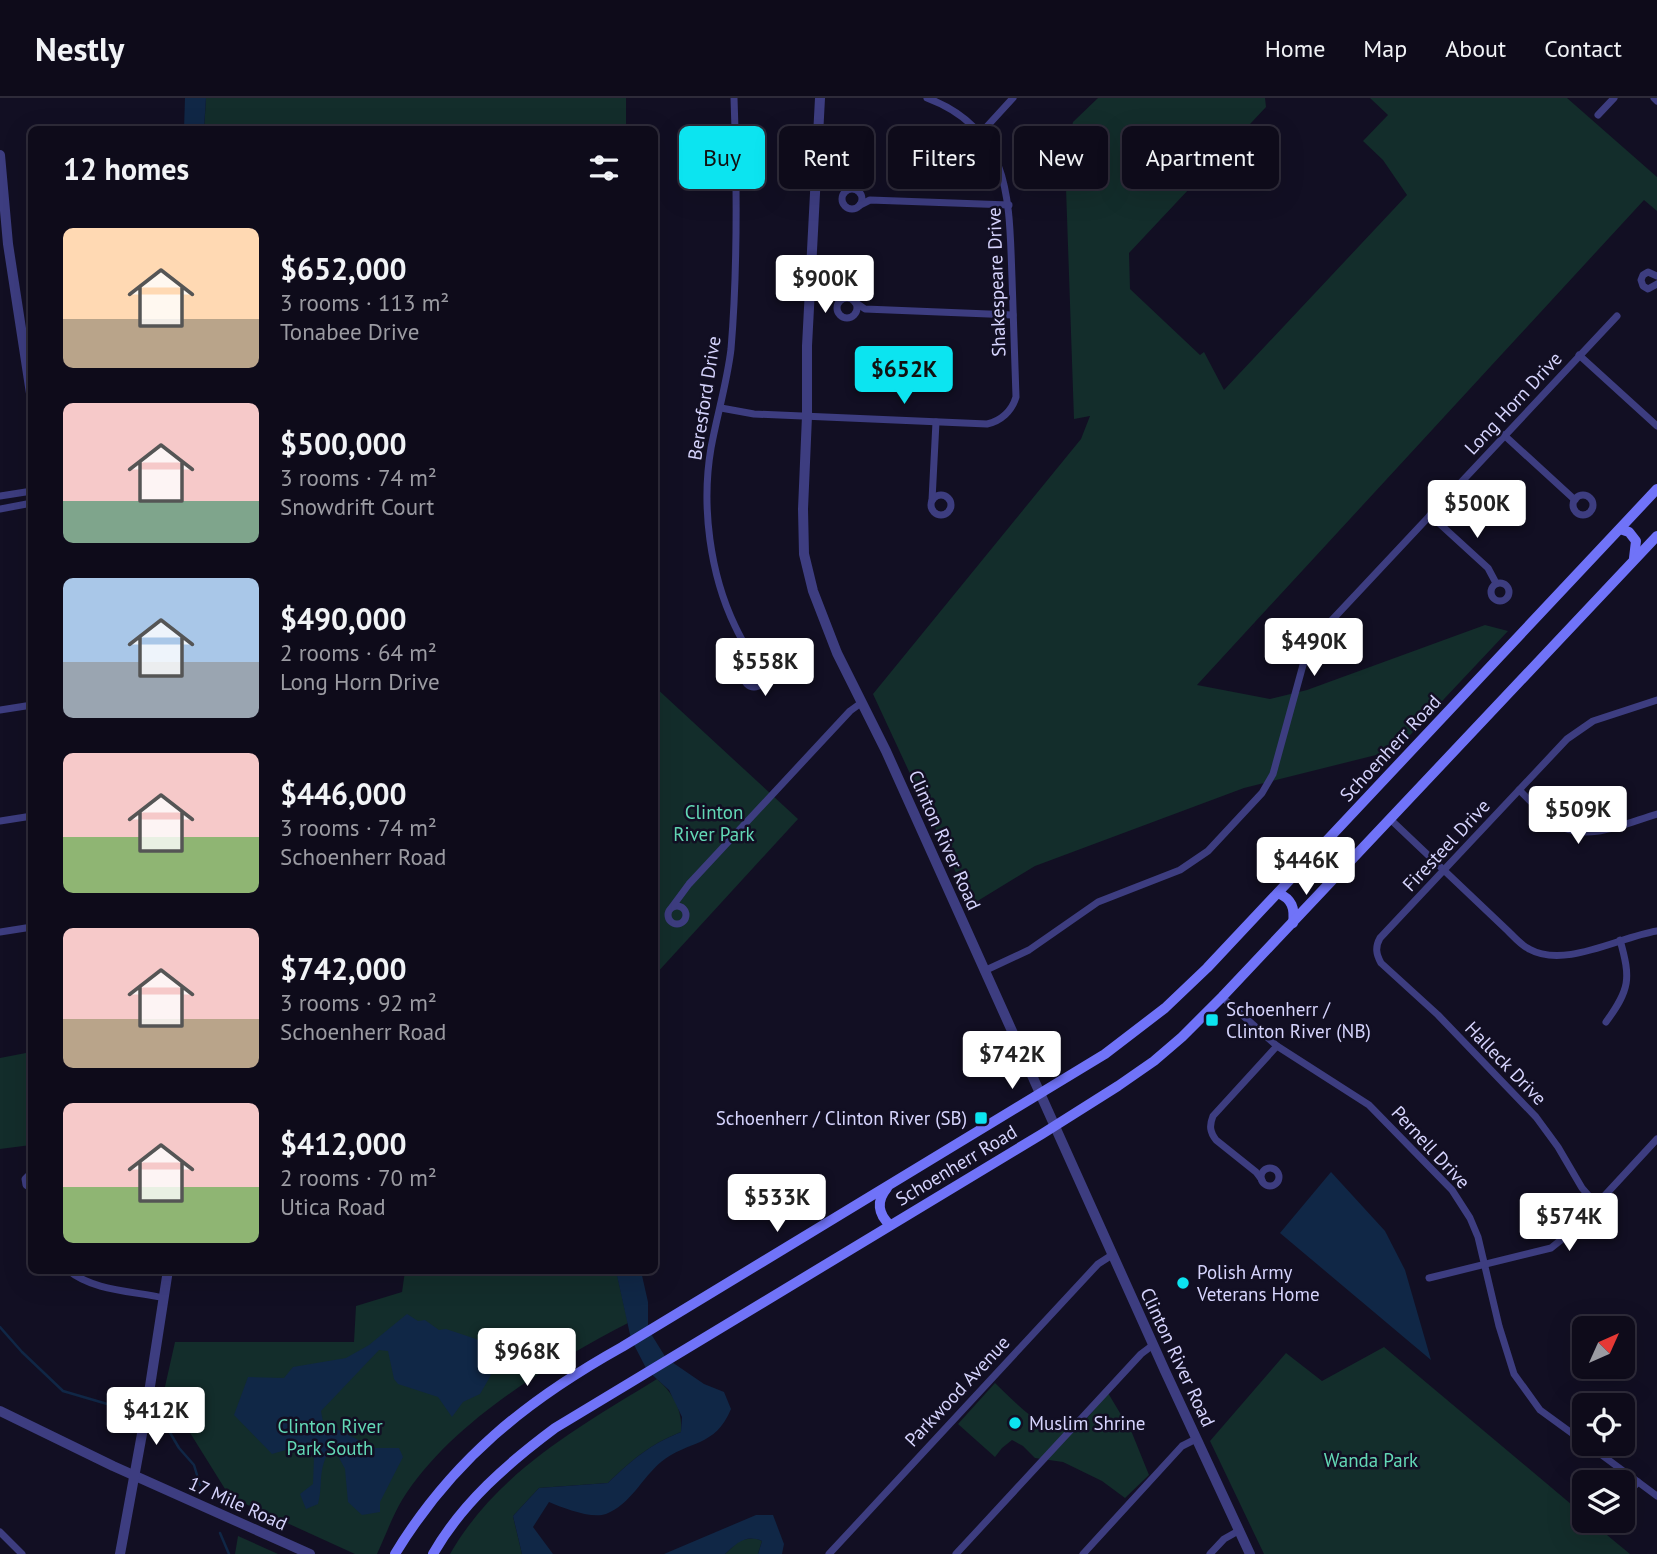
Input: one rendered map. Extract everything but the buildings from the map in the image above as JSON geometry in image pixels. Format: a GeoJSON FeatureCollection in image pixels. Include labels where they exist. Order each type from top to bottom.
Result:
{"type":"FeatureCollection","features":[{"type":"Feature","properties":{"kind":"main road","name":"Schoenherr Road"},"geometry":{"type":"LineString","coordinates":[[395,1554],[442,1487],[492,1435],[554,1388],[1113,1048],[1166,1008],[1657,489]]}},
{"type":"Feature","properties":{"kind":"main road"},"geometry":{"type":"LineString","coordinates":[[1620,529],[1629,532],[1636,541],[1633,561]]}},
{"type":"Feature","properties":{"kind":"main road","name":"Schoenherr Road"},"geometry":{"type":"LineString","coordinates":[[433,1554],[446,1533],[477,1496],[526,1450],[555,1428],[1055,1126],[1154,1061],[1189,1031],[1293,923],[1657,536]]}},
{"type":"Feature","properties":{"kind":"main road"},"geometry":{"type":"LineString","coordinates":[[1326,841],[1324,862],[1339,873]]}},
{"type":"Feature","properties":{"kind":"main road"},"geometry":{"type":"LineString","coordinates":[[1278,892],[1292,903],[1293,923]]}},
{"type":"Feature","properties":{"kind":"main road"},"geometry":{"type":"LineString","coordinates":[[890,1225],[879,1207],[883,1194],[891,1184]]}},
{"type":"Feature","properties":{"kind":"street","name":"Beresford Drive"},"geometry":{"type":"LineString","coordinates":[[734,98],[737,162],[731,347],[708,477],[711,545],[721,586],[734,625],[758,668]]}},
{"type":"Feature","properties":{"kind":"street","name":"Clinton River Road"},"geometry":{"type":"LineString","coordinates":[[820,98],[807,346],[803,509],[806,566],[820,609],[861,703],[886,751],[1112,1255],[1250,1554]]}},
{"type":"Feature","properties":{"kind":"street","name":"Shakespeare Drive"},"geometry":{"type":"LineString","coordinates":[[927,98],[956,113],[971,126]]}},
{"type":"Feature","properties":{"kind":"street"},"geometry":{"type":"LineString","coordinates":[[987,126],[1013,98]]}},
{"type":"Feature","properties":{"kind":"street"},"geometry":{"type":"LineString","coordinates":[[1598,115],[1614,98]]}},
{"type":"Feature","properties":{"kind":"street"},"geometry":{"type":"LineString","coordinates":[[0,155],[8,244],[28,374]]}},
{"type":"Feature","properties":{"kind":"street","name":"Shakespeare Drive"},"geometry":{"type":"LineString","coordinates":[[936,422],[987,424],[997,421],[1012,408],[1016,397],[1009,205],[1000,170]]}},
{"type":"Feature","properties":{"kind":"street"},"geometry":{"type":"LineString","coordinates":[[870,200],[852,189],[846,191],[843,197],[844,203],[854,208],[870,200],[1009,205]]}},
{"type":"Feature","properties":{"kind":"street"},"geometry":{"type":"LineString","coordinates":[[860,193],[860,205]]}},
{"type":"Feature","properties":{"kind":"street"},"geometry":{"type":"LineString","coordinates":[[1657,276],[1648,272],[1643,275],[1641,281],[1648,289],[1657,286]]}},
{"type":"Feature","properties":{"kind":"street"},"geometry":{"type":"LineString","coordinates":[[865,309],[850,299],[839,303],[838,309],[846,318],[865,309],[1013,315]]}},
{"type":"Feature","properties":{"kind":"street"},"geometry":{"type":"LineString","coordinates":[[855,302],[855,314]]}},
{"type":"Feature","properties":{"kind":"street","name":"Long Horn Drive"},"geometry":{"type":"LineString","coordinates":[[984,971],[1042,942],[1098,902],[1180,870],[1208,851],[1268,784],[1278,762],[1303,665],[1317,636],[1617,316]]}},
{"type":"Feature","properties":{"kind":"street"},"geometry":{"type":"LineString","coordinates":[[1579,355],[1657,426]]}},
{"type":"Feature","properties":{"kind":"street"},"geometry":{"type":"LineString","coordinates":[[721,408],[754,414],[936,422],[932,509],[937,514],[943,514],[948,511],[949,499],[934,488]]}},
{"type":"Feature","properties":{"kind":"street"},"geometry":{"type":"LineString","coordinates":[[1504,435],[1575,500]]}},
{"type":"Feature","properties":{"kind":"street"},"geometry":{"type":"LineString","coordinates":[[0,496],[28,492]]}},
{"type":"Feature","properties":{"kind":"street"},"geometry":{"type":"LineString","coordinates":[[932,500],[937,496],[944,496]]}},
{"type":"Feature","properties":{"kind":"street"},"geometry":{"type":"LineString","coordinates":[[0,509],[28,504]]}},
{"type":"Feature","properties":{"kind":"street"},"geometry":{"type":"LineString","coordinates":[[1430,515],[1488,568],[1496,583]]}},
{"type":"Feature","properties":{"kind":"street"},"geometry":{"type":"LineString","coordinates":[[746,670],[758,668],[763,673],[760,684],[754,687],[748,685],[744,679],[746,670],[750,654]]}},
{"type":"Feature","properties":{"kind":"street","name":"Firesteel Drive"},"geometry":{"type":"LineString","coordinates":[[1377,957],[1376,946],[1380,938],[1567,739],[1593,722],[1657,700]]}},
{"type":"Feature","properties":{"kind":"street"},"geometry":{"type":"LineString","coordinates":[[681,896],[687,917],[678,925],[668,918],[668,912],[689,884],[850,711],[861,703]]}},
{"type":"Feature","properties":{"kind":"street"},"geometry":{"type":"LineString","coordinates":[[0,710],[28,706]]}},
{"type":"Feature","properties":{"kind":"street"},"geometry":{"type":"LineString","coordinates":[[1519,790],[1554,823],[1579,832],[1593,832],[1657,814]]}},
{"type":"Feature","properties":{"kind":"street"},"geometry":{"type":"LineString","coordinates":[[0,821],[28,817]]}},
{"type":"Feature","properties":{"kind":"street"},"geometry":{"type":"LineString","coordinates":[[1390,819],[1527,948],[1541,954],[1552,957],[1568,955],[1657,931]]}},
{"type":"Feature","properties":{"kind":"street"},"geometry":{"type":"LineString","coordinates":[[672,907],[679,906],[684,909]]}},
{"type":"Feature","properties":{"kind":"street"},"geometry":{"type":"LineString","coordinates":[[0,932],[28,928]]}},
{"type":"Feature","properties":{"kind":"street"},"geometry":{"type":"LineString","coordinates":[[1606,1022],[1623,999],[1629,981],[1620,940]]}},
{"type":"Feature","properties":{"kind":"street","name":"Halleck Drive"},"geometry":{"type":"LineString","coordinates":[[1377,957],[1438,1015],[1536,1117],[1558,1147],[1582,1188],[1596,1204]]}},
{"type":"Feature","properties":{"kind":"street","name":"Pernell Drive"},"geometry":{"type":"LineString","coordinates":[[1222,997],[1277,1046],[1369,1105],[1425,1161],[1462,1204],[1478,1237],[1499,1326],[1514,1374],[1540,1410],[1572,1433]]}},
{"type":"Feature","properties":{"kind":"street"},"geometry":{"type":"LineString","coordinates":[[1256,1172],[1271,1168],[1277,1170],[1280,1179],[1277,1184],[1265,1185],[1256,1172],[1216,1140],[1212,1135],[1210,1122],[1277,1046]]}},
{"type":"Feature","properties":{"kind":"street"},"geometry":{"type":"LineString","coordinates":[[1429,1278],[1551,1248],[1571,1232],[1657,1139]]}},
{"type":"Feature","properties":{"kind":"street"},"geometry":{"type":"LineString","coordinates":[[1262,1180],[1265,1169]]}},
{"type":"Feature","properties":{"kind":"street","name":"Parkwood Avenue"},"geometry":{"type":"LineString","coordinates":[[829,1554],[1100,1261],[1112,1255]]}},
{"type":"Feature","properties":{"kind":"street"},"geometry":{"type":"LineString","coordinates":[[73,1274],[80,1280],[99,1286],[164,1298]]}},
{"type":"Feature","properties":{"kind":"street"},"geometry":{"type":"LineString","coordinates":[[120,1554],[167,1274]]}},
{"type":"Feature","properties":{"kind":"street"},"geometry":{"type":"LineString","coordinates":[[956,1554],[1141,1354],[1153,1345]]}},
{"type":"Feature","properties":{"kind":"street","name":"17 Mile Road"},"geometry":{"type":"LineString","coordinates":[[0,1412],[310,1554]]}},
{"type":"Feature","properties":{"kind":"street"},"geometry":{"type":"LineString","coordinates":[[1083,1554],[1182,1446],[1196,1439]]}},
{"type":"Feature","properties":{"kind":"street","name":"Pernell Drive"},"geometry":{"type":"LineString","coordinates":[[1603,1456],[1657,1496]]}},
{"type":"Feature","properties":{"kind":"street"},"geometry":{"type":"LineString","coordinates":[[1635,1485],[1638,1482]]}},
{"type":"Feature","properties":{"kind":"street"},"geometry":{"type":"LineString","coordinates":[[1210,1554],[1224,1539],[1240,1530]]}},
{"type":"Feature","properties":{"kind":"street"},"geometry":{"type":"LineString","coordinates":[[0,1532],[22,1554]]}},
{"type":"Feature","properties":{"kind":"green space"},"geometry":{"type":"Polygon","coordinates":[[[206,98],[626,98],[626,126],[204,126],[206,98]]]}},
{"type":"Feature","properties":{"kind":"green space"},"geometry":{"type":"Polygon","coordinates":[[[1098,98],[1265,98],[1266,107],[1248,126],[1122,126],[1122,189],[1189,189],[1129,253],[1130,289],[1200,355],[1204,352],[1224,390],[1407,195],[1383,160],[1363,141],[1388,115],[1370,98],[1567,98],[1657,177],[1657,211],[1644,200],[1197,685],[1270,699],[1307,690],[1485,625],[1508,631],[1396,750],[1244,788],[1035,866],[971,905],[873,694],[1081,439],[1090,416],[1074,419],[1066,189],[1108,189],[1108,126],[1072,126],[1098,98]]]}},
{"type":"Feature","properties":{"kind":"green space","name":"Clinton River Park"},"geometry":{"type":"Polygon","coordinates":[[[658,690],[798,819],[658,972],[658,690]]]}},
{"type":"Feature","properties":{"kind":"green space"},"geometry":{"type":"Polygon","coordinates":[[[28,1053],[28,1145],[0,1149],[0,1058],[28,1053]]]}},
{"type":"Feature","properties":{"kind":"green space","name":"Clinton River Park South"},"geometry":{"type":"Polygon","coordinates":[[[405,1274],[617,1274],[628,1323],[534,1377],[503,1398],[446,1446],[422,1472],[402,1500],[377,1554],[355,1554],[230,1497],[164,1391],[175,1342],[354,1342],[356,1306],[402,1292],[405,1274]]]}},
{"type":"Feature","properties":{"kind":"green space","name":"Wanda Park"},"geometry":{"type":"Polygon","coordinates":[[[1384,1347],[1572,1505],[1572,1533],[1605,1533],[1630,1554],[1264,1554],[1210,1441],[1286,1353],[1322,1381],[1384,1347]]]}},
{"type":"Feature","properties":{"kind":"green space"},"geometry":{"type":"Polygon","coordinates":[[[657,1379],[676,1402],[681,1432],[642,1453],[608,1483],[539,1488],[513,1516],[522,1554],[450,1554],[469,1525],[516,1475],[570,1434],[657,1379]]]}},
{"type":"Feature","properties":{"kind":"green space"},"geometry":{"type":"Polygon","coordinates":[[[995,1383],[1031,1416],[1064,1430],[1076,1431],[1108,1393],[1132,1433],[1149,1475],[1125,1498],[1102,1481],[1063,1462],[1035,1458],[1012,1440],[995,1457],[958,1424],[995,1383]]]}},
{"type":"Feature","properties":{"kind":"green space"},"geometry":{"type":"Polygon","coordinates":[[[238,1536],[278,1554],[235,1554],[238,1536]]]}},
{"type":"Feature","properties":{"kind":"green space"},"geometry":{"type":"Polygon","coordinates":[[[755,1538],[762,1541],[758,1554],[725,1554],[740,1540],[755,1538]]]}},
{"type":"Feature","properties":{"kind":"water"},"geometry":{"type":"Polygon","coordinates":[[[185,98],[206,98],[204,126],[184,126],[185,98]]]}},
{"type":"Feature","properties":{"kind":"water"},"geometry":{"type":"Polygon","coordinates":[[[1331,1172],[1385,1231],[1405,1270],[1431,1360],[1280,1233],[1331,1172]]]}},
{"type":"Feature","properties":{"kind":"water"},"geometry":{"type":"Polygon","coordinates":[[[617,1274],[642,1274],[648,1302],[648,1329],[666,1358],[704,1384],[724,1392],[731,1409],[725,1422],[709,1437],[661,1462],[629,1498],[606,1514],[577,1512],[549,1502],[533,1527],[553,1554],[522,1554],[513,1516],[539,1488],[608,1483],[642,1453],[681,1432],[682,1417],[669,1390],[647,1370],[631,1339],[617,1274]]]}},
{"type":"Feature","properties":{"kind":"water"},"geometry":{"type":"Polygon","coordinates":[[[407,1314],[418,1321],[425,1320],[439,1330],[446,1329],[482,1341],[495,1355],[489,1366],[491,1375],[480,1394],[463,1402],[452,1417],[438,1397],[398,1384],[394,1379],[388,1351],[379,1350],[321,1411],[323,1422],[374,1448],[399,1448],[403,1457],[380,1502],[380,1512],[362,1515],[348,1502],[345,1469],[336,1452],[327,1455],[324,1462],[318,1504],[306,1509],[300,1494],[313,1484],[314,1457],[296,1447],[272,1454],[234,1415],[248,1377],[284,1378],[293,1367],[346,1358],[369,1345],[407,1314]]]}},
{"type":"Feature","properties":{"kind":"water"},"geometry":{"type":"Polygon","coordinates":[[[756,1515],[773,1515],[784,1544],[782,1554],[758,1554],[762,1541],[746,1539],[725,1554],[664,1554],[756,1515]]]}},
{"type":"Feature","properties":{"kind":"waterway"},"geometry":{"type":"LineString","coordinates":[[0,1327],[63,1391],[114,1406]]}},
{"type":"Feature","properties":{"kind":"waterway"},"geometry":{"type":"LineString","coordinates":[[162,1419],[179,1448],[194,1465],[200,1485]]}},
{"type":"Feature","properties":{"kind":"waterway"},"geometry":{"type":"LineString","coordinates":[[220,1533],[229,1554]]}},
{"type":"Feature","properties":{"kind":"place","name":"Schoenherr / Clinton River (NB)"},"geometry":{"type":"Point","coordinates":[1212,1020]}},
{"type":"Feature","properties":{"kind":"place","name":"Schoenherr / Clinton River (SB)"},"geometry":{"type":"Point","coordinates":[981,1118]}},
{"type":"Feature","properties":{"kind":"place","name":"Polish Army Veterans Home"},"geometry":{"type":"Point","coordinates":[1183,1283]}},
{"type":"Feature","properties":{"kind":"place","name":"Muslim Shrine"},"geometry":{"type":"Point","coordinates":[1015,1423]}}]}
